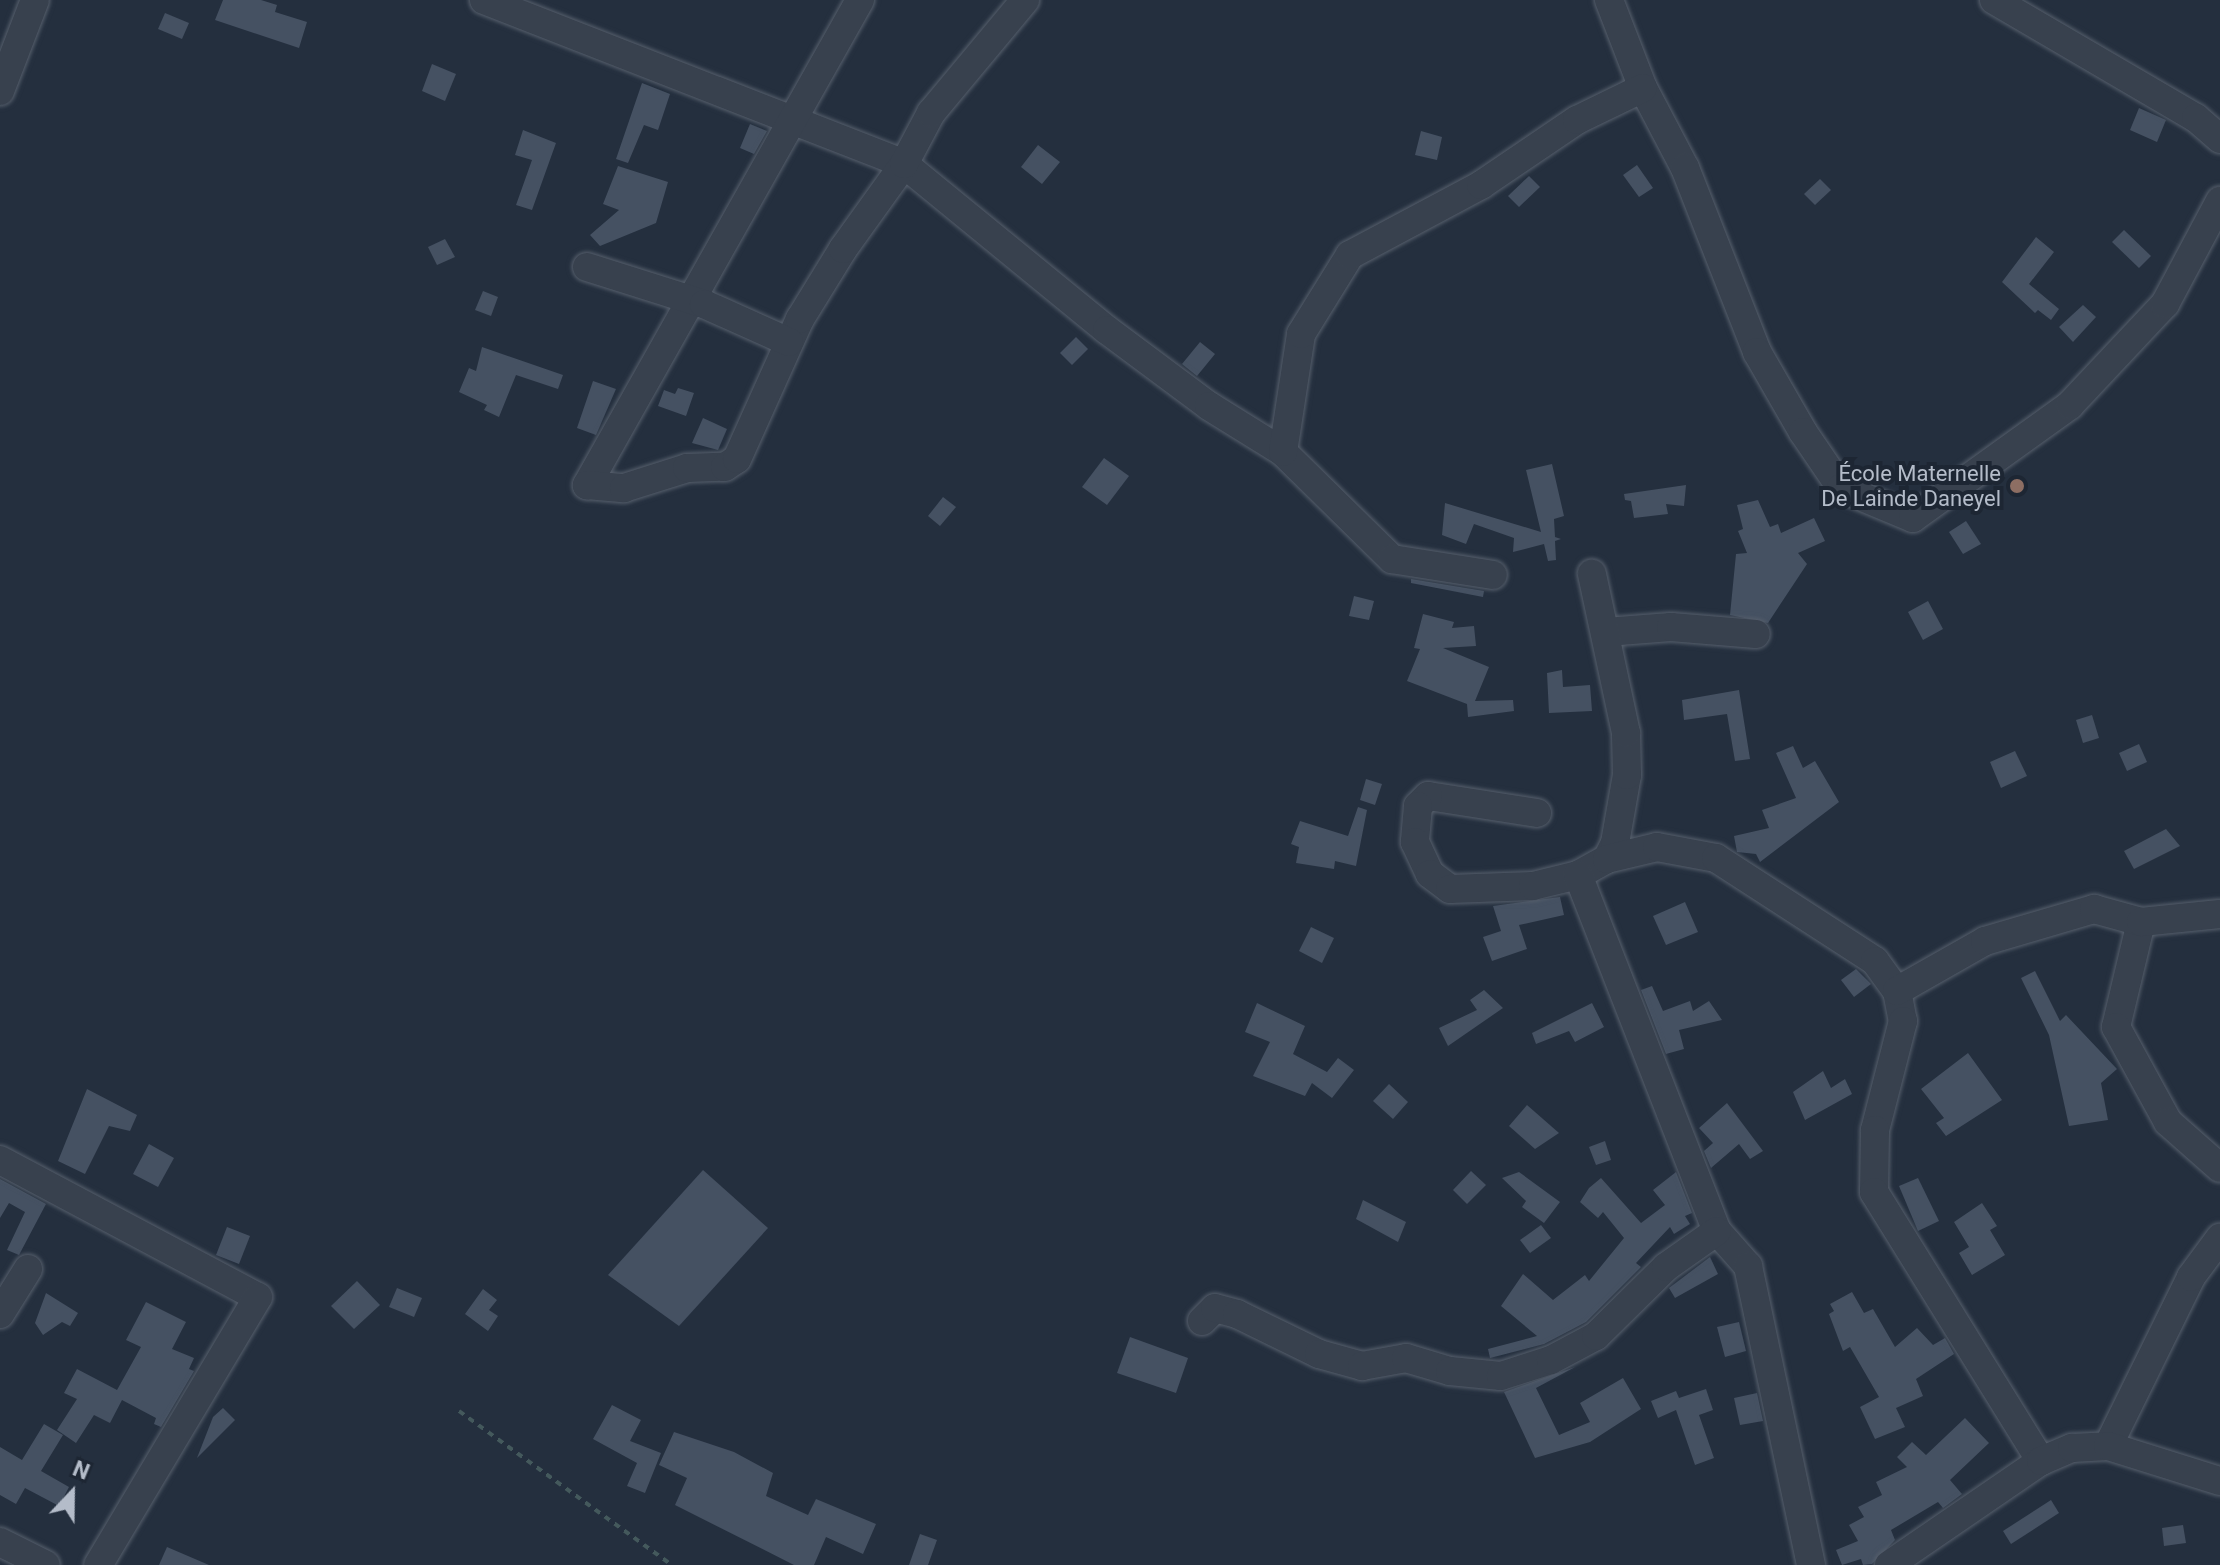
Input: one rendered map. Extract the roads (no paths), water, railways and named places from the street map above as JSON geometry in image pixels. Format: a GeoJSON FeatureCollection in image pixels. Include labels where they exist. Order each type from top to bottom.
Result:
{"type":"FeatureCollection","features":[{"type":"Feature","properties":{"kind":"street"},"geometry":{"type":"LineString","coordinates":[[0,91],[35,0]]}},
{"type":"Feature","properties":{"kind":"street"},"geometry":{"type":"LineString","coordinates":[[484,0],[904,164],[1107,330],[1209,406],[1283,452],[1392,559],[1493,575]]}},
{"type":"Feature","properties":{"kind":"street"},"geometry":{"type":"LineString","coordinates":[[860,0],[587,485],[624,488],[687,468],[725,467],[737,459],[789,342],[843,249],[904,164],[931,113],[1025,0]]}},
{"type":"Feature","properties":{"kind":"street"},"geometry":{"type":"LineString","coordinates":[[1609,0],[1643,88],[1685,168],[1757,352],[1803,432],[1841,488],[1913,518],[2070,405],[2165,304],[2220,201]]}},
{"type":"Feature","properties":{"kind":"street"},"geometry":{"type":"LineString","coordinates":[[2006,2],[2196,118],[2220,139]]}},
{"type":"Feature","properties":{"kind":"street"},"geometry":{"type":"LineString","coordinates":[[1283,452],[1301,334],[1350,255],[1481,185],[1577,120],[1643,88]]}},
{"type":"Feature","properties":{"kind":"street"},"geometry":{"type":"LineString","coordinates":[[587,267],[692,300],[789,342]]}},
{"type":"Feature","properties":{"kind":"street"},"geometry":{"type":"LineString","coordinates":[[1592,574],[1626,733],[1627,775],[1615,843],[1607,859]]}},
{"type":"Feature","properties":{"kind":"street"},"geometry":{"type":"LineString","coordinates":[[1606,632],[1671,627],[1756,634]]}},
{"type":"Feature","properties":{"kind":"street"},"geometry":{"type":"LineString","coordinates":[[1537,813],[1428,796],[1418,806],[1415,842],[1430,874],[1450,889],[1533,886],[1578,875],[1607,859],[1657,847],[1716,858],[1875,961],[1897,991],[1903,1021],[1875,1130],[1874,1192],[2041,1461]]}},
{"type":"Feature","properties":{"kind":"street"},"geometry":{"type":"LineString","coordinates":[[1578,875],[1717,1231],[1748,1266],[1811,1565]]}},
{"type":"Feature","properties":{"kind":"street"},"geometry":{"type":"LineString","coordinates":[[1897,991],[1985,941],[2094,909],[2141,922],[2220,914]]}},
{"type":"Feature","properties":{"kind":"street"},"geometry":{"type":"LineString","coordinates":[[2141,922],[2116,1027],[2168,1122],[2220,1168]]}},
{"type":"Feature","properties":{"kind":"street"},"geometry":{"type":"LineString","coordinates":[[0,1160],[258,1297],[98,1565]]}},
{"type":"Feature","properties":{"kind":"street"},"geometry":{"type":"LineString","coordinates":[[1202,1321],[1215,1308],[1237,1314],[1341,1362],[1362,1366],[1406,1358],[1450,1371],[1501,1376],[1551,1360],[1596,1336],[1666,1267],[1717,1231]]}},
{"type":"Feature","properties":{"kind":"street"},"geometry":{"type":"LineString","coordinates":[[2108,1446],[2191,1277],[2220,1238]]}},
{"type":"Feature","properties":{"kind":"street"},"geometry":{"type":"LineString","coordinates":[[0,1314],[28,1269]]}},
{"type":"Feature","properties":{"kind":"street"},"geometry":{"type":"LineString","coordinates":[[1889,1565],[2041,1461],[2072,1448],[2108,1446],[2220,1481]]}},
{"type":"Feature","properties":{"kind":"street"},"geometry":{"type":"LineString","coordinates":[[0,1542],[46,1565]]}},
{"type":"Feature","properties":{"kind":"place","name":"École Maternelle De Lainde Daneyel"},"geometry":{"type":"Point","coordinates":[2017,486]}}]}
